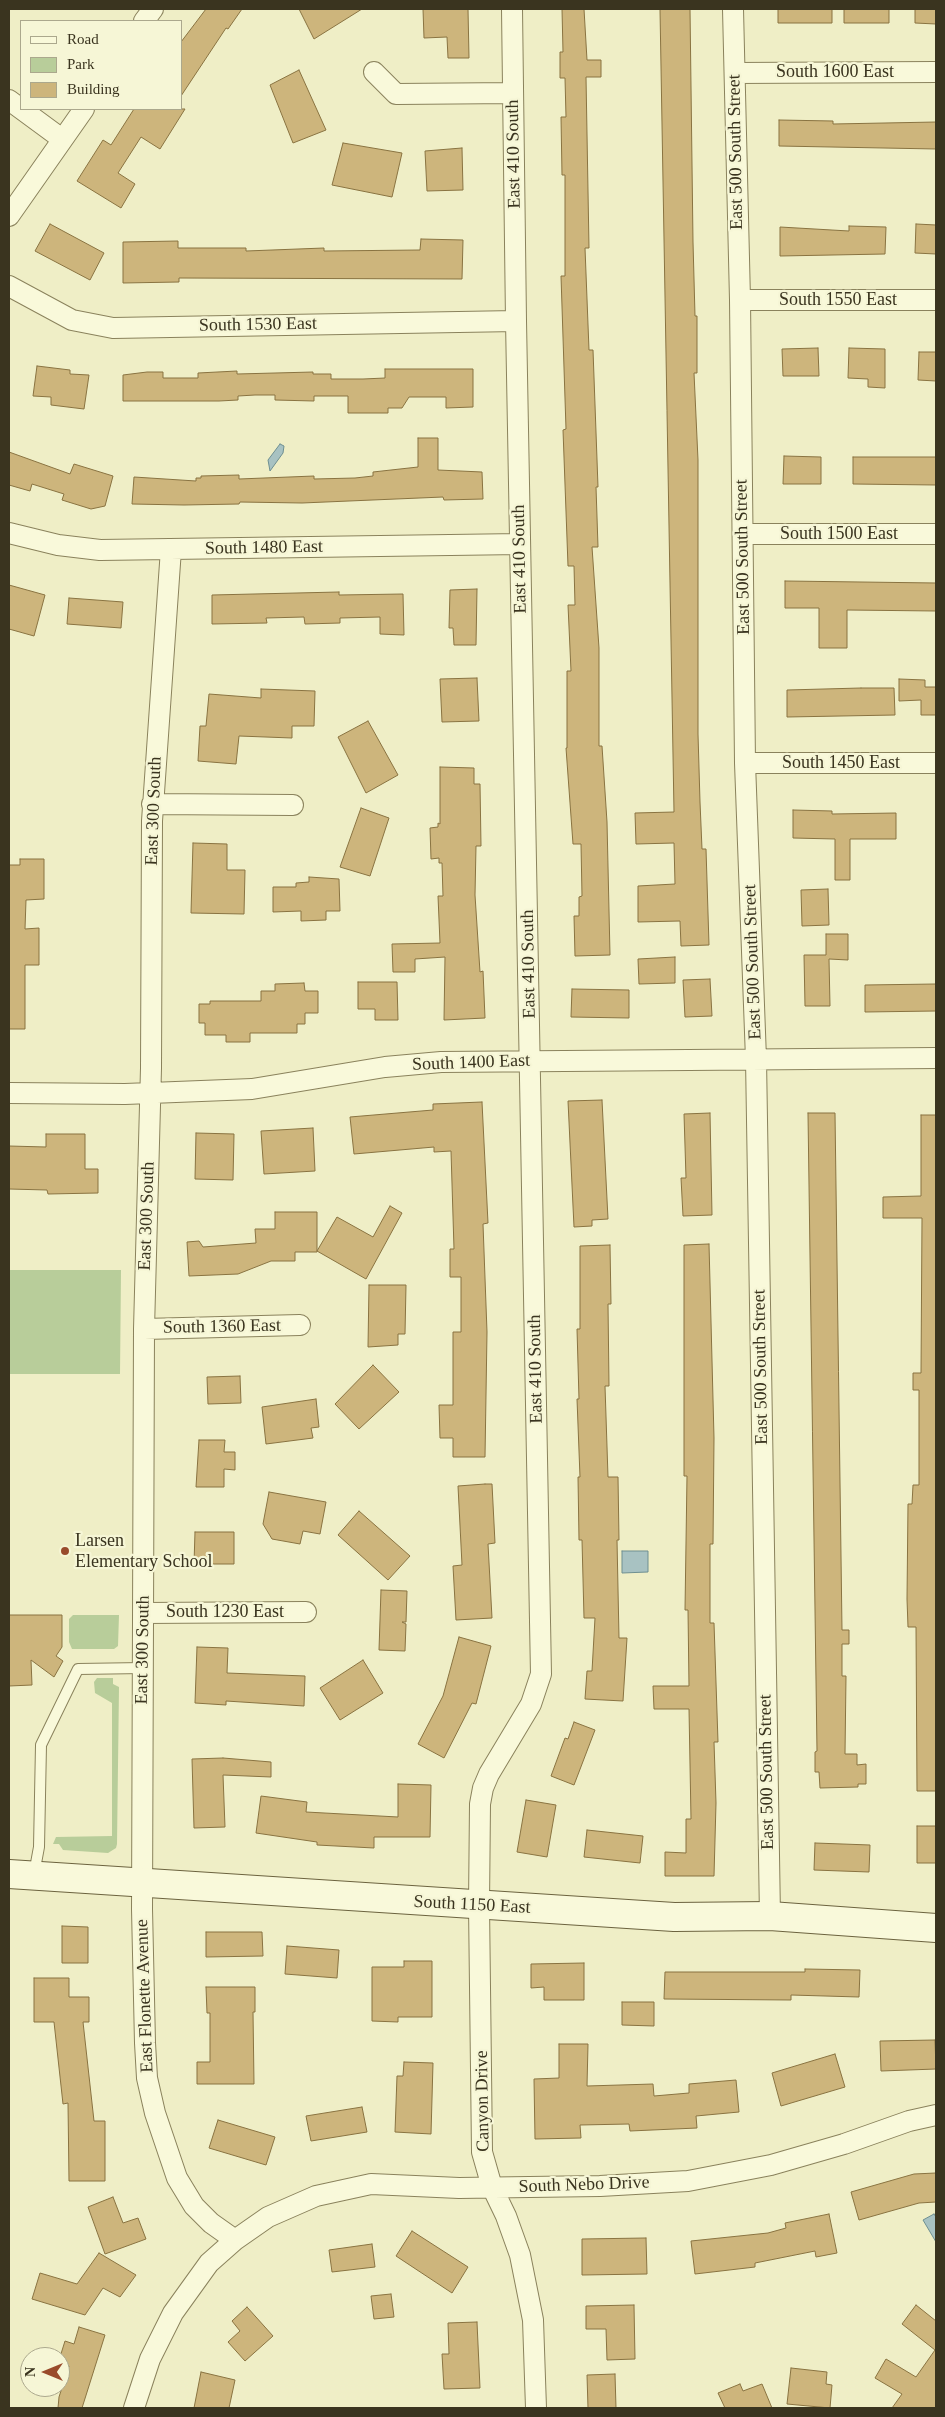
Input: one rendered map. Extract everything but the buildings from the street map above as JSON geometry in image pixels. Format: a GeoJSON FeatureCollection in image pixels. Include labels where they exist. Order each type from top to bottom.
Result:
{"type":"FeatureCollection","features":[{"type":"Feature","properties":{"kind":"street"},"geometry":{"type":"LineString","coordinates":[[145,20],[153,9]]}},
{"type":"Feature","properties":{"kind":"street","name":"East 410 South"},"geometry":{"type":"LineString","coordinates":[[479,1905],[480,1804],[483,1788],[488,1774],[532,1704],[541,1674],[512,9]]}},
{"type":"Feature","properties":{"kind":"street","name":"East 500 South Street"},"geometry":{"type":"LineString","coordinates":[[733,9],[740,300],[745,763],[756,1059],[770,1916]]}},
{"type":"Feature","properties":{"kind":"street"},"geometry":{"type":"LineString","coordinates":[[374,72],[396,94],[513,93]]}},
{"type":"Feature","properties":{"kind":"street","name":"South 1600 East"},"geometry":{"type":"LineString","coordinates":[[735,73],[936,72]]}},
{"type":"Feature","properties":{"kind":"street"},"geometry":{"type":"LineString","coordinates":[[9,100],[20,108]]}},
{"type":"Feature","properties":{"kind":"street"},"geometry":{"type":"LineString","coordinates":[[23,110],[62,139]]}},
{"type":"Feature","properties":{"kind":"street"},"geometry":{"type":"LineString","coordinates":[[9,216],[83,110]]}},
{"type":"Feature","properties":{"kind":"street","name":"South 1530 East"},"geometry":{"type":"LineString","coordinates":[[9,286],[72,320],[113,328],[516,321]]}},
{"type":"Feature","properties":{"kind":"street","name":"South 1550 East"},"geometry":{"type":"LineString","coordinates":[[740,300],[936,300]]}},
{"type":"Feature","properties":{"kind":"street","name":"South 1480 East"},"geometry":{"type":"LineString","coordinates":[[9,533],[58,545],[100,550],[520,544]]}},
{"type":"Feature","properties":{"kind":"street","name":"South 1500 East"},"geometry":{"type":"LineString","coordinates":[[743,534],[936,534]]}},
{"type":"Feature","properties":{"kind":"street","name":"East 300 South"},"geometry":{"type":"LineString","coordinates":[[143,1883],[144,1329],[150,1093],[152,804],[171,576],[171,549]]}},
{"type":"Feature","properties":{"kind":"street","name":"South 1450 East"},"geometry":{"type":"LineString","coordinates":[[745,763],[936,763]]}},
{"type":"Feature","properties":{"kind":"street"},"geometry":{"type":"LineString","coordinates":[[152,804],[293,805]]}},
{"type":"Feature","properties":{"kind":"street","name":"South 1400 East"},"geometry":{"type":"LineString","coordinates":[[9,1093],[150,1093],[252,1089],[385,1067],[441,1062],[936,1058]]}},
{"type":"Feature","properties":{"kind":"street","name":"South 1360 East"},"geometry":{"type":"LineString","coordinates":[[144,1329],[300,1325]]}},
{"type":"Feature","properties":{"kind":"street","name":"South 1230 East"},"geometry":{"type":"LineString","coordinates":[[144,1613],[306,1612]]}},
{"type":"Feature","properties":{"kind":"street","name":"South 1150 East"},"geometry":{"type":"LineString","coordinates":[[21,1875],[479,1905],[674,1916],[770,1916],[936,1928]]}},
{"type":"Feature","properties":{"kind":"street","name":"East Flonette Avenue"},"geometry":{"type":"LineString","coordinates":[[143,1883],[145,2043],[148,2078],[156,2113],[177,2178],[194,2206],[210,2223],[235,2240]]}},
{"type":"Feature","properties":{"kind":"street","name":"Canyon Drive"},"geometry":{"type":"LineString","coordinates":[[479,1905],[482,2152],[492,2187],[506,2216],[520,2255],[532,2311],[536,2408]]}},
{"type":"Feature","properties":{"kind":"street","name":"South Nebo Drive"},"geometry":{"type":"LineString","coordinates":[[235,2240],[268,2217],[299,2202],[354,2186],[371,2184],[492,2187],[600,2186],[688,2181],[723,2176],[802,2156],[909,2121],[936,2115]]}},
{"type":"Feature","properties":{"kind":"street"},"geometry":{"type":"LineString","coordinates":[[134,2408],[150,2359],[177,2307],[209,2264],[235,2240]]}},
{"type":"Feature","properties":{"kind":"lane"},"geometry":{"type":"LineString","coordinates":[[21,1875],[39,1847],[42,1745],[78,1669],[143,1668]]}},
{"type":"Feature","properties":{"kind":"green space"},"geometry":{"type":"Polygon","coordinates":[[[9,1270],[121,1270],[120,1374],[9,1374],[9,1270]]]}},
{"type":"Feature","properties":{"kind":"green space"},"geometry":{"type":"Polygon","coordinates":[[[73,1615],[119,1615],[118,1646],[114,1649],[72,1649],[69,1642],[69,1619],[73,1615]]]}},
{"type":"Feature","properties":{"kind":"green space"},"geometry":{"type":"Polygon","coordinates":[[[97,1678],[113,1678],[113,1684],[119,1687],[117,1844],[116,1848],[108,1853],[63,1850],[59,1844],[53,1844],[56,1837],[112,1836],[112,1703],[95,1693],[94,1682],[97,1678]]]}},
{"type":"Feature","properties":{"kind":"water"},"geometry":{"type":"Polygon","coordinates":[[[280,444],[284,446],[283,453],[270,471],[268,460],[280,444]]]}},
{"type":"Feature","properties":{"kind":"water"},"geometry":{"type":"Polygon","coordinates":[[[622,1551],[648,1551],[648,1572],[622,1573],[622,1551]]]}},
{"type":"Feature","properties":{"kind":"water"},"geometry":{"type":"Polygon","coordinates":[[[934,2214],[936,2217],[936,2242],[923,2220],[934,2214]]]}},
{"type":"Feature","properties":{"kind":"place","name":"Larsen Elementary School"},"geometry":{"type":"Point","coordinates":[65,1551]}}]}
